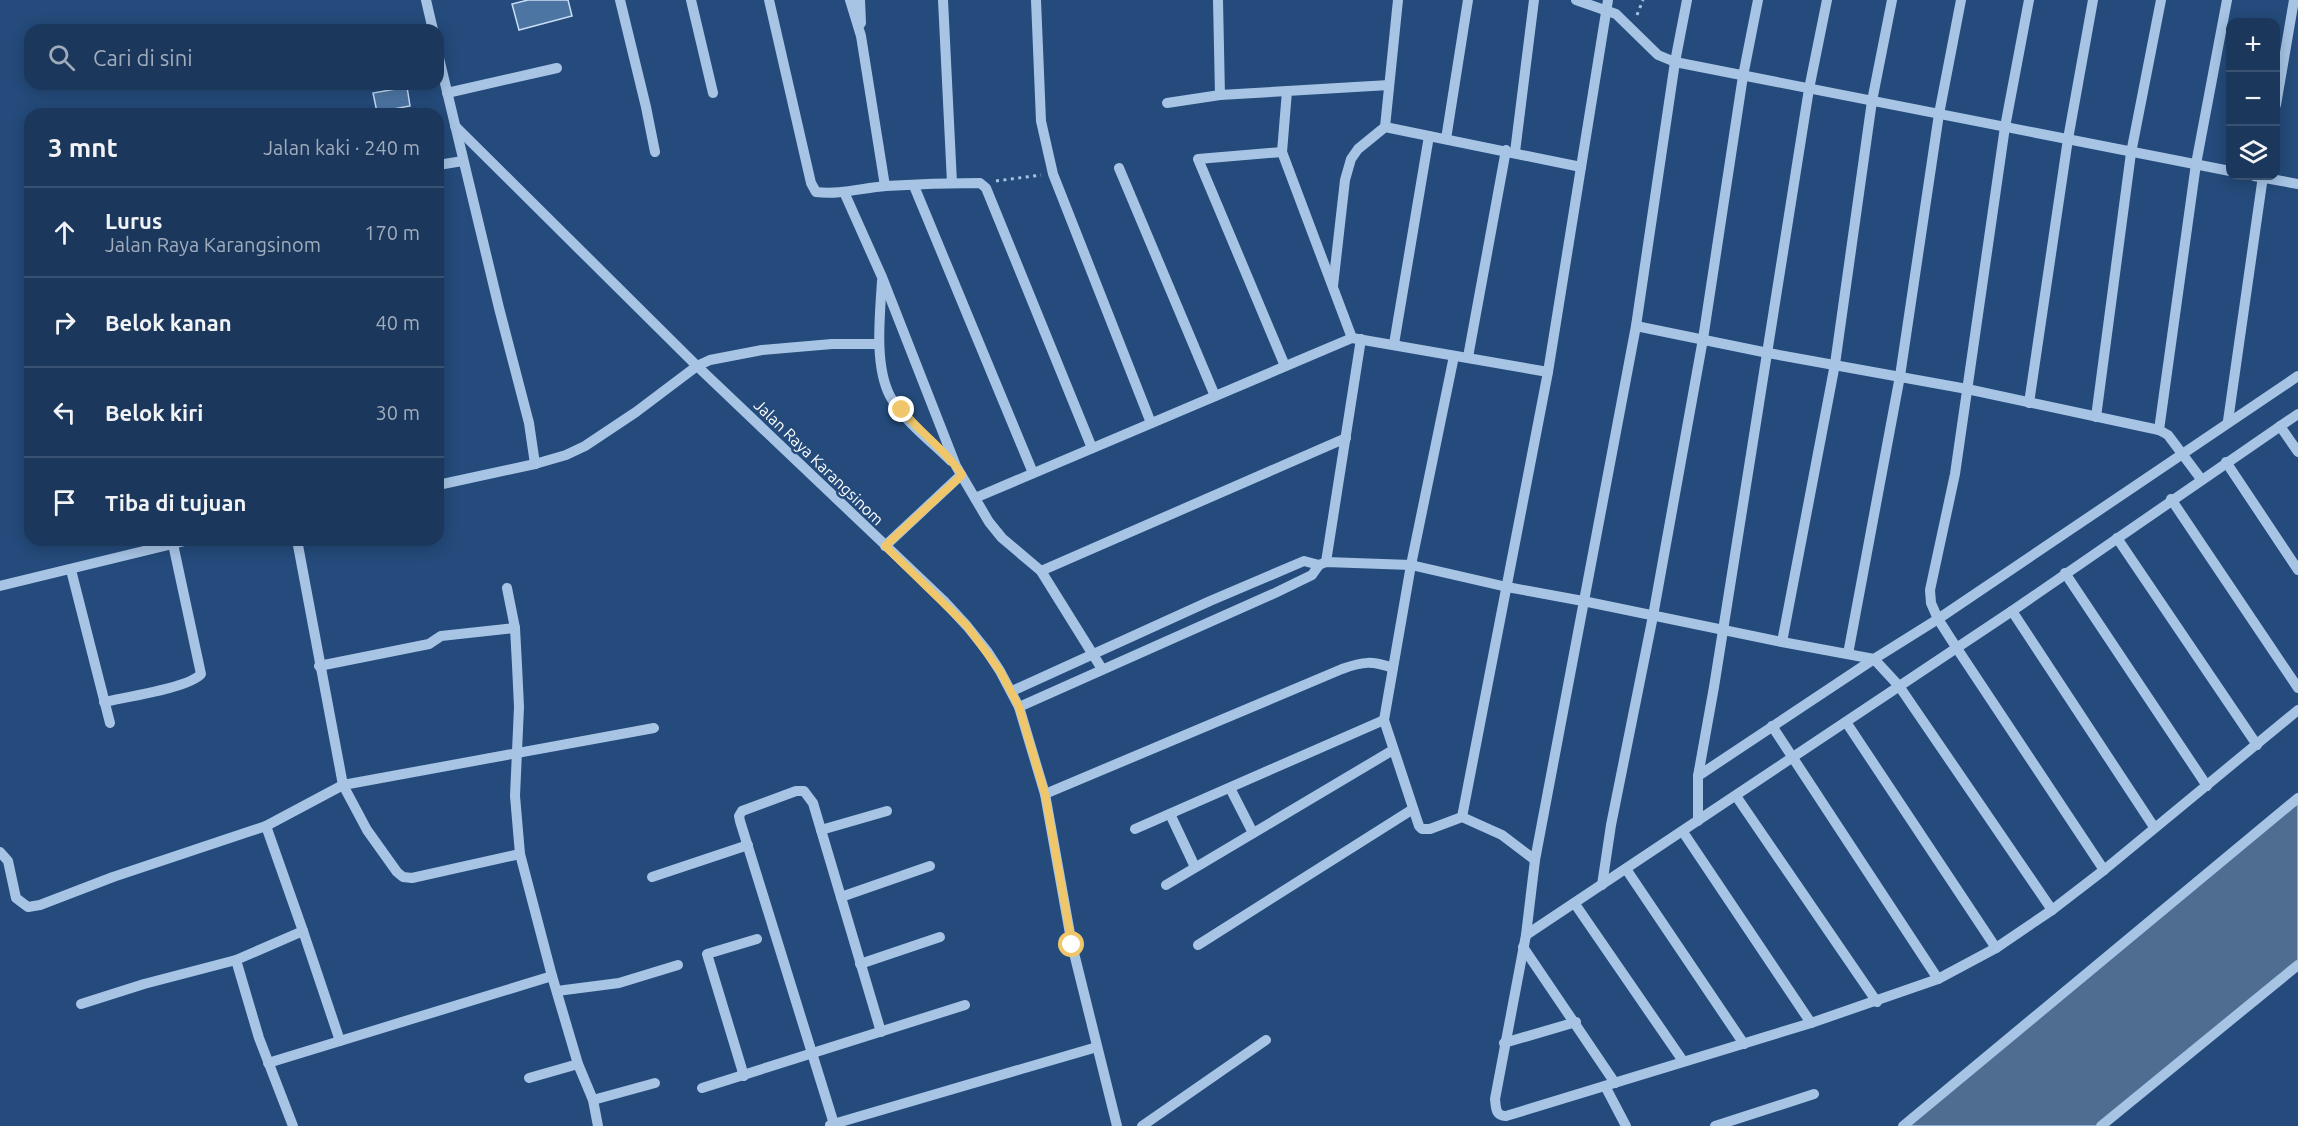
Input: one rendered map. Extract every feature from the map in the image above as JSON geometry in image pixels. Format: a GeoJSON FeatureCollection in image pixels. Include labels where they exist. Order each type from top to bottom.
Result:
{"type":"FeatureCollection","features":[{"type":"Feature","properties":{"kind":"street"},"geometry":{"type":"LineString","coordinates":[[426,0],[432,24]]}},
{"type":"Feature","properties":{"kind":"street"},"geometry":{"type":"LineString","coordinates":[[620,0],[655,152]]}},
{"type":"Feature","properties":{"kind":"street"},"geometry":{"type":"LineString","coordinates":[[691,0],[713,93]]}},
{"type":"Feature","properties":{"kind":"street"},"geometry":{"type":"LineString","coordinates":[[769,0],[811,183],[816,192],[844,192],[885,186],[980,183],[990,194],[1092,448]]}},
{"type":"Feature","properties":{"kind":"street"},"geometry":{"type":"LineString","coordinates":[[850,0],[861,36]]}},
{"type":"Feature","properties":{"kind":"street"},"geometry":{"type":"LineString","coordinates":[[860,0],[861,36],[885,186]]}},
{"type":"Feature","properties":{"kind":"street"},"geometry":{"type":"LineString","coordinates":[[943,0],[952,183]]}},
{"type":"Feature","properties":{"kind":"street"},"geometry":{"type":"LineString","coordinates":[[1035,0],[1041,121],[1053,174],[1151,423]]}},
{"type":"Feature","properties":{"kind":"street"},"geometry":{"type":"LineString","coordinates":[[1218,0],[1220,95]]}},
{"type":"Feature","properties":{"kind":"street"},"geometry":{"type":"LineString","coordinates":[[1333,286],[1345,180],[1351,159],[1358,149],[1385,127],[1398,0]]}},
{"type":"Feature","properties":{"kind":"street"},"geometry":{"type":"LineString","coordinates":[[1446,139],[1468,0]]}},
{"type":"Feature","properties":{"kind":"street"},"geometry":{"type":"LineString","coordinates":[[1468,357],[1510,151],[1533,0]]}},
{"type":"Feature","properties":{"kind":"street"},"geometry":{"type":"LineString","coordinates":[[1576,0],[1608,4],[1658,55],[1675,62],[2226,170]]}},
{"type":"Feature","properties":{"kind":"street"},"geometry":{"type":"LineString","coordinates":[[1687,0],[1675,62],[1636,326],[1535,860],[1524,941],[1495,1099],[1496,1111],[1502,1116],[1744,1044],[1877,1002],[1938,979],[1996,948],[2052,910],[2298,710]]}},
{"type":"Feature","properties":{"kind":"street"},"geometry":{"type":"LineString","coordinates":[[1602,885],[1629,728],[1653,616],[1703,339],[1743,76],[1758,0]]}},
{"type":"Feature","properties":{"kind":"street"},"geometry":{"type":"LineString","coordinates":[[1698,821],[1698,776],[1809,89],[1827,0]]}},
{"type":"Feature","properties":{"kind":"street"},"geometry":{"type":"LineString","coordinates":[[1782,642],[1835,364],[1872,101],[1892,0]]}},
{"type":"Feature","properties":{"kind":"street"},"geometry":{"type":"LineString","coordinates":[[1848,654],[1900,376],[1939,114],[1961,0]]}},
{"type":"Feature","properties":{"kind":"street"},"geometry":{"type":"LineString","coordinates":[[2029,0],[2005,127],[1955,474],[1934,564],[1930,590],[1931,603],[1938,619],[1956,647],[2104,870]]}},
{"type":"Feature","properties":{"kind":"street"},"geometry":{"type":"LineString","coordinates":[[2029,403],[2068,139],[2093,0]]}},
{"type":"Feature","properties":{"kind":"street"},"geometry":{"type":"LineString","coordinates":[[2096,417],[2131,153],[2161,0]]}},
{"type":"Feature","properties":{"kind":"street"},"geometry":{"type":"LineString","coordinates":[[2159,430],[2196,164],[2227,0]]}},
{"type":"Feature","properties":{"kind":"street"},"geometry":{"type":"LineString","coordinates":[[2280,82],[2294,0]]}},
{"type":"Feature","properties":{"kind":"street"},"geometry":{"type":"LineString","coordinates":[[1462,818],[1548,372],[1608,4]]}},
{"type":"Feature","properties":{"kind":"street"},"geometry":{"type":"LineString","coordinates":[[447,93],[557,68]]}},
{"type":"Feature","properties":{"kind":"street"},"geometry":{"type":"LineString","coordinates":[[444,80],[529,423],[535,464]]}},
{"type":"Feature","properties":{"kind":"street"},"geometry":{"type":"LineString","coordinates":[[1167,103],[1220,95],[1389,85]]}},
{"type":"Feature","properties":{"kind":"street"},"geometry":{"type":"LineString","coordinates":[[1019,707],[1312,575],[1323,564],[1346,438],[1357,338],[1333,286],[1282,152],[1287,91]]}},
{"type":"Feature","properties":{"kind":"street","name":"Jalan Raya Karangsinom"},"geometry":{"type":"LineString","coordinates":[[455,126],[697,366],[967,626],[1000,671],[1019,707],[1045,794],[1072,945],[1117,1126]]}},
{"type":"Feature","properties":{"kind":"street"},"geometry":{"type":"LineString","coordinates":[[1385,127],[1581,167]]}},
{"type":"Feature","properties":{"kind":"street"},"geometry":{"type":"LineString","coordinates":[[1394,344],[1429,136]]}},
{"type":"Feature","properties":{"kind":"street"},"geometry":{"type":"LineString","coordinates":[[1282,152],[1198,159],[1285,366]]}},
{"type":"Feature","properties":{"kind":"street"},"geometry":{"type":"LineString","coordinates":[[444,164],[463,161]]}},
{"type":"Feature","properties":{"kind":"street"},"geometry":{"type":"LineString","coordinates":[[1119,168],[1215,396]]}},
{"type":"Feature","properties":{"kind":"street"},"geometry":{"type":"LineString","coordinates":[[2228,421],[2259,180]]}},
{"type":"Feature","properties":{"kind":"street"},"geometry":{"type":"LineString","coordinates":[[2279,180],[2298,184]]}},
{"type":"Feature","properties":{"kind":"street"},"geometry":{"type":"LineString","coordinates":[[914,186],[1033,473]]}},
{"type":"Feature","properties":{"kind":"street"},"geometry":{"type":"LineString","coordinates":[[844,192],[882,277],[959,470],[1002,538],[1041,571],[1102,669]]}},
{"type":"Feature","properties":{"kind":"street"},"geometry":{"type":"LineString","coordinates":[[882,277],[878,344],[890,396],[915,426],[959,470]]}},
{"type":"Feature","properties":{"kind":"street"},"geometry":{"type":"LineString","coordinates":[[1636,326],[1768,353],[1967,389],[2159,430],[2169,435],[2201,479]]}},
{"type":"Feature","properties":{"kind":"street"},"geometry":{"type":"LineString","coordinates":[[975,498],[1285,366],[1357,338],[1548,372]]}},
{"type":"Feature","properties":{"kind":"street"},"geometry":{"type":"LineString","coordinates":[[444,484],[566,455],[585,446],[636,412],[697,366],[710,360],[762,350],[832,344],[878,344]]}},
{"type":"Feature","properties":{"kind":"street"},"geometry":{"type":"LineString","coordinates":[[1454,356],[1384,720],[1413,809],[1422,829],[1430,830],[1462,818],[1502,835],[1535,860]]}},
{"type":"Feature","properties":{"kind":"street"},"geometry":{"type":"LineString","coordinates":[[1698,776],[1938,619],[2228,421],[2298,376]]}},
{"type":"Feature","properties":{"kind":"street"},"geometry":{"type":"LineString","coordinates":[[1524,941],[1602,885],[2012,611],[2171,499],[2298,414]]}},
{"type":"Feature","properties":{"kind":"street"},"geometry":{"type":"LineString","coordinates":[[2280,426],[2298,452]]}},
{"type":"Feature","properties":{"kind":"street"},"geometry":{"type":"LineString","coordinates":[[1041,571],[1346,438]]}},
{"type":"Feature","properties":{"kind":"street"},"geometry":{"type":"LineString","coordinates":[[2226,462],[2298,570]]}},
{"type":"Feature","properties":{"kind":"street"},"geometry":{"type":"LineString","coordinates":[[885,546],[959,470]]}},
{"type":"Feature","properties":{"kind":"street"},"geometry":{"type":"LineString","coordinates":[[2171,499],[2298,688]]}},
{"type":"Feature","properties":{"kind":"street"},"geometry":{"type":"LineString","coordinates":[[2117,538],[2257,745]]}},
{"type":"Feature","properties":{"kind":"street"},"geometry":{"type":"LineString","coordinates":[[0,586],[165,546]]}},
{"type":"Feature","properties":{"kind":"street"},"geometry":{"type":"LineString","coordinates":[[104,702],[161,690],[197,679],[201,674],[173,546]]}},
{"type":"Feature","properties":{"kind":"street"},"geometry":{"type":"LineString","coordinates":[[298,546],[342,785],[367,830],[397,872],[403,877],[412,878],[520,854]]}},
{"type":"Feature","properties":{"kind":"street"},"geometry":{"type":"LineString","coordinates":[[1012,691],[1304,561],[1323,564],[1412,566],[1507,587],[1874,659],[1899,686],[2052,910]]}},
{"type":"Feature","properties":{"kind":"street"},"geometry":{"type":"LineString","coordinates":[[71,570],[110,723]]}},
{"type":"Feature","properties":{"kind":"street"},"geometry":{"type":"LineString","coordinates":[[2065,573],[2207,786]]}},
{"type":"Feature","properties":{"kind":"street"},"geometry":{"type":"LineString","coordinates":[[507,588],[514,628],[519,707],[515,796],[520,854],[552,976],[578,1064],[593,1100],[598,1126]]}},
{"type":"Feature","properties":{"kind":"street"},"geometry":{"type":"LineString","coordinates":[[2012,611],[2154,827]]}},
{"type":"Feature","properties":{"kind":"street"},"geometry":{"type":"LineString","coordinates":[[319,666],[429,644],[441,636],[514,628]]}},
{"type":"Feature","properties":{"kind":"street"},"geometry":{"type":"LineString","coordinates":[[1045,794],[1342,669],[1362,662],[1377,663],[1393,668]]}},
{"type":"Feature","properties":{"kind":"street"},"geometry":{"type":"LineString","coordinates":[[1135,829],[1384,720]]}},
{"type":"Feature","properties":{"kind":"street"},"geometry":{"type":"LineString","coordinates":[[1846,722],[1996,948]]}},
{"type":"Feature","properties":{"kind":"street"},"geometry":{"type":"LineString","coordinates":[[1772,726],[1794,756],[1938,979]]}},
{"type":"Feature","properties":{"kind":"street"},"geometry":{"type":"LineString","coordinates":[[0,852],[8,861],[16,898],[28,907],[40,905],[113,877],[266,826],[342,785],[654,728]]}},
{"type":"Feature","properties":{"kind":"street"},"geometry":{"type":"LineString","coordinates":[[1166,885],[1393,750]]}},
{"type":"Feature","properties":{"kind":"street"},"geometry":{"type":"LineString","coordinates":[[1230,788],[1253,833]]}},
{"type":"Feature","properties":{"kind":"street"},"geometry":{"type":"LineString","coordinates":[[880,1032],[809,796],[804,791],[796,791],[742,811],[739,816],[740,821],[814,1054],[831,1125],[865,1121],[1097,1047]]}},
{"type":"Feature","properties":{"kind":"street"},"geometry":{"type":"LineString","coordinates":[[1736,796],[1877,1002]]}},
{"type":"Feature","properties":{"kind":"street"},"geometry":{"type":"LineString","coordinates":[[1903,1126],[2298,798]]}},
{"type":"Feature","properties":{"kind":"street"},"geometry":{"type":"LineString","coordinates":[[1198,945],[1413,809]]}},
{"type":"Feature","properties":{"kind":"street"},"geometry":{"type":"LineString","coordinates":[[821,830],[887,811]]}},
{"type":"Feature","properties":{"kind":"street"},"geometry":{"type":"LineString","coordinates":[[1170,814],[1196,867]]}},
{"type":"Feature","properties":{"kind":"street"},"geometry":{"type":"LineString","coordinates":[[266,826],[340,1041]]}},
{"type":"Feature","properties":{"kind":"street"},"geometry":{"type":"LineString","coordinates":[[1683,832],[1811,1023]]}},
{"type":"Feature","properties":{"kind":"street"},"geometry":{"type":"LineString","coordinates":[[652,876],[748,845]]}},
{"type":"Feature","properties":{"kind":"street"},"geometry":{"type":"LineString","coordinates":[[841,897],[930,866]]}},
{"type":"Feature","properties":{"kind":"street"},"geometry":{"type":"LineString","coordinates":[[1626,869],[1744,1044]]}},
{"type":"Feature","properties":{"kind":"street"},"geometry":{"type":"LineString","coordinates":[[1575,904],[1683,1061]]}},
{"type":"Feature","properties":{"kind":"street"},"geometry":{"type":"LineString","coordinates":[[81,1004],[144,984],[236,960],[303,931]]}},
{"type":"Feature","properties":{"kind":"street"},"geometry":{"type":"LineString","coordinates":[[860,964],[940,937]]}},
{"type":"Feature","properties":{"kind":"street"},"geometry":{"type":"LineString","coordinates":[[744,1076],[707,954],[757,939]]}},
{"type":"Feature","properties":{"kind":"street"},"geometry":{"type":"LineString","coordinates":[[1524,941],[1576,1022],[1610,1084],[1626,1126]]}},
{"type":"Feature","properties":{"kind":"street"},"geometry":{"type":"LineString","coordinates":[[236,960],[268,1064],[293,1126]]}},
{"type":"Feature","properties":{"kind":"street"},"geometry":{"type":"LineString","coordinates":[[557,992],[619,983],[678,965]]}},
{"type":"Feature","properties":{"kind":"street"},"geometry":{"type":"LineString","coordinates":[[2101,1126],[2298,965]]}},
{"type":"Feature","properties":{"kind":"street"},"geometry":{"type":"LineString","coordinates":[[268,1064],[552,976]]}},
{"type":"Feature","properties":{"kind":"street"},"geometry":{"type":"LineString","coordinates":[[702,1089],[965,1005]]}},
{"type":"Feature","properties":{"kind":"street"},"geometry":{"type":"LineString","coordinates":[[1504,1043],[1576,1022]]}},
{"type":"Feature","properties":{"kind":"street"},"geometry":{"type":"LineString","coordinates":[[1142,1126],[1266,1040]]}},
{"type":"Feature","properties":{"kind":"street"},"geometry":{"type":"LineString","coordinates":[[529,1078],[578,1064]]}},
{"type":"Feature","properties":{"kind":"street"},"geometry":{"type":"LineString","coordinates":[[593,1100],[655,1083]]}},
{"type":"Feature","properties":{"kind":"street"},"geometry":{"type":"LineString","coordinates":[[1715,1126],[1815,1094]]}},
{"type":"Feature","properties":{"kind":"path"},"geometry":{"type":"LineString","coordinates":[[980,183],[1053,174]]}},
{"type":"Feature","properties":{"kind":"water"},"geometry":{"type":"Polygon","coordinates":[[[2298,797],[2298,965],[2101,1126],[1903,1126],[2298,797]]]}},
{"type":"Feature","properties":{"kind":"building"},"geometry":{"type":"Polygon","coordinates":[[[528,0],[568,0],[572,16],[519,30],[512,4],[528,0]]]}},
{"type":"Feature","properties":{"kind":"building"},"geometry":{"type":"Polygon","coordinates":[[[407,90],[410,106],[376,108],[373,93],[407,90]]]}},
{"type":"Feature","properties":{"kind":"route"},"geometry":{"type":"LineString","coordinates":[[902,410],[962,475],[885,546],[943,600],[967,626],[987,651],[1012,691],[1045,794],[1072,945]]}}]}
